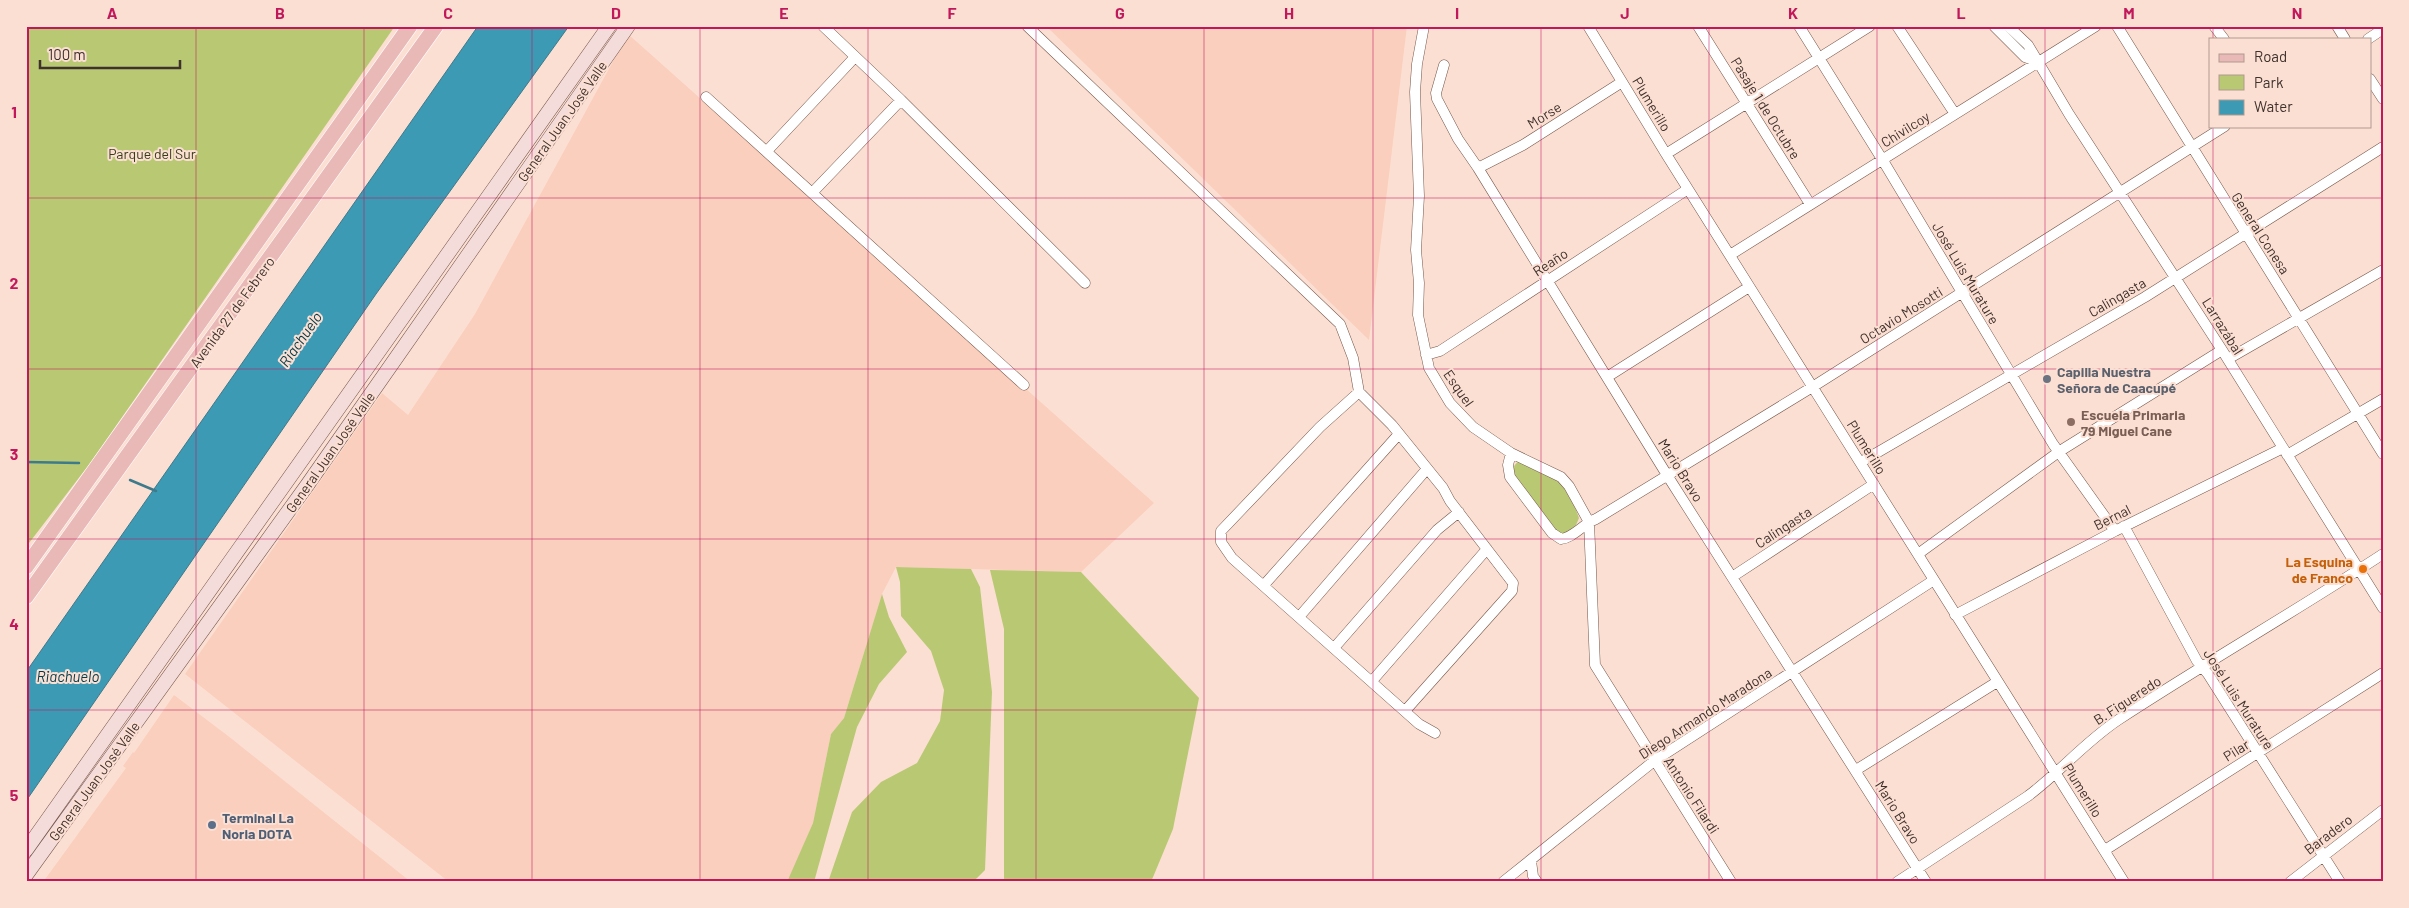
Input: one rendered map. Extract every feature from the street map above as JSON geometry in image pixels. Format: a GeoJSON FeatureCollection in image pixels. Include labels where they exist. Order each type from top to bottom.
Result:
{"type":"FeatureCollection","features":[{"type":"Feature","properties":{"kind":"main road","name":"Avenida 27 de Febrero"},"geometry":{"type":"LineString","coordinates":[[26,567],[410,26]]}},
{"type":"Feature","properties":{"kind":"main road","name":"Avenida 27 de Febrero"},"geometry":{"type":"LineString","coordinates":[[26,597],[436,26]]}},
{"type":"Feature","properties":{"kind":"main road","name":"General Juan José Valle"},"geometry":{"type":"LineString","coordinates":[[26,850],[609,26]]}},
{"type":"Feature","properties":{"kind":"main road","name":"General Juan José Valle"},"geometry":{"type":"LineString","coordinates":[[26,875],[308,484],[628,26]]}},
{"type":"Feature","properties":{"kind":"main road"},"geometry":{"type":"LineString","coordinates":[[26,836],[51,799],[92,755]]}},
{"type":"Feature","properties":{"kind":"street"},"geometry":{"type":"LineString","coordinates":[[823,26],[901,100],[1085,283]]}},
{"type":"Feature","properties":{"kind":"street"},"geometry":{"type":"LineString","coordinates":[[1027,26],[1340,324],[1353,358],[1359,392],[1384,416],[1426,470],[1443,488],[1513,583],[1512,591],[1405,711]]}},
{"type":"Feature","properties":{"kind":"street","name":"Esquel"},"geometry":{"type":"LineString","coordinates":[[1424,26],[1417,64],[1415,92],[1419,196],[1416,250],[1419,283],[1418,314],[1426,355],[1433,376],[1459,414],[1473,428],[1511,454],[1566,481],[1589,522],[1593,656],[1598,673]]}},
{"type":"Feature","properties":{"kind":"street","name":"Plumerillo"},"geometry":{"type":"LineString","coordinates":[[1588,26],[1666,154],[1814,386],[1997,682],[2056,772],[2124,882]]}},
{"type":"Feature","properties":{"kind":"street","name":"Pasaje 1 de Octubre"},"geometry":{"type":"LineString","coordinates":[[1698,26],[1810,204]]}},
{"type":"Feature","properties":{"kind":"street","name":"José Luis Murature"},"geometry":{"type":"LineString","coordinates":[[1799,26],[1882,159],[2053,444],[2120,528],[2202,668],[2340,882]]}},
{"type":"Feature","properties":{"kind":"street"},"geometry":{"type":"LineString","coordinates":[[1666,154],[1870,26]]}},
{"type":"Feature","properties":{"kind":"street"},"geometry":{"type":"LineString","coordinates":[[1898,26],[1954,114]]}},
{"type":"Feature","properties":{"kind":"street","name":"Larrazábal"},"geometry":{"type":"LineString","coordinates":[[1994,26],[2025,56],[2038,62]]}},
{"type":"Feature","properties":{"kind":"street","name":"Larrazábal"},"geometry":{"type":"LineString","coordinates":[[2008,26],[2028,46],[2069,114],[2176,277],[2383,608]]}},
{"type":"Feature","properties":{"kind":"street","name":"Chivilcoy"},"geometry":{"type":"LineString","coordinates":[[1730,255],[2096,26]]}},
{"type":"Feature","properties":{"kind":"street","name":"General Conesa"},"geometry":{"type":"LineString","coordinates":[[2117,26],[2190,148],[2300,318],[2383,454]]}},
{"type":"Feature","properties":{"kind":"street"},"geometry":{"type":"LineString","coordinates":[[2214,26],[2223,38]]}},
{"type":"Feature","properties":{"kind":"street"},"geometry":{"type":"LineString","coordinates":[[2337,26],[2344,38]]}},
{"type":"Feature","properties":{"kind":"street"},"geometry":{"type":"LineString","coordinates":[[2370,38],[2383,29]]}},
{"type":"Feature","properties":{"kind":"street"},"geometry":{"type":"LineString","coordinates":[[767,151],[855,58]]}},
{"type":"Feature","properties":{"kind":"street","name":"Mario Bravo"},"geometry":{"type":"LineString","coordinates":[[1444,65],[1436,93],[1437,99],[1458,139],[1478,168],[1667,475],[1926,882]]}},
{"type":"Feature","properties":{"kind":"street","name":"Morse"},"geometry":{"type":"LineString","coordinates":[[1478,168],[1523,145],[1622,82]]}},
{"type":"Feature","properties":{"kind":"street"},"geometry":{"type":"LineString","coordinates":[[2372,82],[2383,99]]}},
{"type":"Feature","properties":{"kind":"street"},"geometry":{"type":"LineString","coordinates":[[706,97],[1024,385]]}},
{"type":"Feature","properties":{"kind":"street"},"geometry":{"type":"LineString","coordinates":[[812,192],[901,100]]}},
{"type":"Feature","properties":{"kind":"street","name":"Octavio Mosotti"},"geometry":{"type":"LineString","coordinates":[[1511,454],[1508,465],[1510,476],[1556,536],[1566,539],[1589,522],[1814,386],[2222,128]]}},
{"type":"Feature","properties":{"kind":"street","name":"Calingasta"},"geometry":{"type":"LineString","coordinates":[[1861,462],[2176,277],[2244,232],[2383,147]]}},
{"type":"Feature","properties":{"kind":"street","name":"Reaño"},"geometry":{"type":"LineString","coordinates":[[1426,355],[1440,351],[1688,189]]}},
{"type":"Feature","properties":{"kind":"street"},"geometry":{"type":"LineString","coordinates":[[1918,554],[2060,451],[2225,355],[2300,318],[2383,270]]}},
{"type":"Feature","properties":{"kind":"street"},"geometry":{"type":"LineString","coordinates":[[1607,377],[1750,287]]}},
{"type":"Feature","properties":{"kind":"street"},"geometry":{"type":"LineString","coordinates":[[1359,392],[1320,427],[1221,531],[1220,542],[1225,550],[1419,724],[1435,733]]}},
{"type":"Feature","properties":{"kind":"street","name":"Bernal"},"geometry":{"type":"LineString","coordinates":[[1955,614],[2120,528],[2285,452],[2383,399]]}},
{"type":"Feature","properties":{"kind":"street"},"geometry":{"type":"LineString","coordinates":[[1264,585],[1398,435]]}},
{"type":"Feature","properties":{"kind":"street"},"geometry":{"type":"LineString","coordinates":[[1299,617],[1426,470]]}},
{"type":"Feature","properties":{"kind":"street","name":"Calingasta"},"geometry":{"type":"LineString","coordinates":[[1732,577],[1874,484]]}},
{"type":"Feature","properties":{"kind":"street"},"geometry":{"type":"LineString","coordinates":[[1334,648],[1437,530],[1459,512]]}},
{"type":"Feature","properties":{"kind":"street"},"geometry":{"type":"LineString","coordinates":[[1372,681],[1487,549]]}},
{"type":"Feature","properties":{"kind":"street","name":"B. Figueredo"},"geometry":{"type":"LineString","coordinates":[[1897,882],[2028,796],[2070,757],[2117,721],[2383,554]]}},
{"type":"Feature","properties":{"kind":"street","name":"Diego Armando Maradona"},"geometry":{"type":"LineString","coordinates":[[1503,882],[1522,864],[1531,861],[1541,850],[1654,761],[1934,580]]}},
{"type":"Feature","properties":{"kind":"street","name":"Antonio Filardi"},"geometry":{"type":"LineString","coordinates":[[1598,673],[1731,882]]}},
{"type":"Feature","properties":{"kind":"street","name":"Pilar"},"geometry":{"type":"LineString","coordinates":[[2104,850],[2383,673]]}},
{"type":"Feature","properties":{"kind":"street"},"geometry":{"type":"LineString","coordinates":[[1856,770],[1997,682]]}},
{"type":"Feature","properties":{"kind":"street","name":"Baradero"},"geometry":{"type":"LineString","coordinates":[[2290,882],[2323,854],[2383,810]]}},
{"type":"Feature","properties":{"kind":"street"},"geometry":{"type":"LineString","coordinates":[[1531,861],[1533,876],[1537,882]]}},
{"type":"Feature","properties":{"kind":"shaded area"},"geometry":{"type":"Polygon","coordinates":[[[1046,26],[1407,26],[1369,340],[1046,26]]]}},
{"type":"Feature","properties":{"kind":"shaded area"},"geometry":{"type":"Polygon","coordinates":[[[628,34],[1154,503],[1081,572],[896,567],[882,594],[844,718],[831,734],[813,823],[788,882],[449,882],[185,674],[382,393],[408,415],[475,314],[628,34]]]}},
{"type":"Feature","properties":{"kind":"shaded area","name":"Terminal La Noria DOTA"},"geometry":{"type":"Polygon","coordinates":[[[174,695],[411,882],[43,882],[126,768],[123,766],[174,695]]]}},
{"type":"Feature","properties":{"kind":"green space","name":"Parque del Sur"},"geometry":{"type":"Polygon","coordinates":[[[26,26],[395,26],[88,466],[26,547],[26,26]]]}},
{"type":"Feature","properties":{"kind":"green space"},"geometry":{"type":"Polygon","coordinates":[[[1520,461],[1551,476],[1564,487],[1569,495],[1579,518],[1576,525],[1563,536],[1558,533],[1516,481],[1514,467],[1520,461]]]}},
{"type":"Feature","properties":{"kind":"green space"},"geometry":{"type":"Polygon","coordinates":[[[896,567],[971,569],[980,587],[992,692],[985,870],[973,882],[828,882],[852,812],[881,782],[917,763],[940,721],[944,690],[931,651],[901,616],[900,582],[896,567]]]}},
{"type":"Feature","properties":{"kind":"green space"},"geometry":{"type":"Polygon","coordinates":[[[990,570],[1081,572],[1199,698],[1173,829],[1151,882],[1004,882],[1004,629],[990,570]]]}},
{"type":"Feature","properties":{"kind":"green space"},"geometry":{"type":"Polygon","coordinates":[[[882,594],[889,617],[907,652],[879,684],[857,727],[814,882],[787,882],[813,823],[831,734],[844,718],[882,594]]]}},
{"type":"Feature","properties":{"kind":"water","name":"Riachuelo"},"geometry":{"type":"Polygon","coordinates":[[[478,26],[569,26],[376,294],[26,801],[26,672],[478,26]]]}},
{"type":"Feature","properties":{"kind":"waterway"},"geometry":{"type":"LineString","coordinates":[[26,462],[79,463]]}},
{"type":"Feature","properties":{"kind":"waterway"},"geometry":{"type":"LineString","coordinates":[[130,480],[156,491]]}},
{"type":"Feature","properties":{"kind":"place","name":"Capilla Nuestra Señora de Caacupé"},"geometry":{"type":"Point","coordinates":[2047,379]}},
{"type":"Feature","properties":{"kind":"place","name":"Escuela Primaria 79 Miguel Cane"},"geometry":{"type":"Point","coordinates":[2071,422]}},
{"type":"Feature","properties":{"kind":"place","name":"La Esquina de Franco"},"geometry":{"type":"Point","coordinates":[2363,569]}},
{"type":"Feature","properties":{"kind":"place","name":"Terminal La Noria DOTA"},"geometry":{"type":"Point","coordinates":[212,825]}}]}
